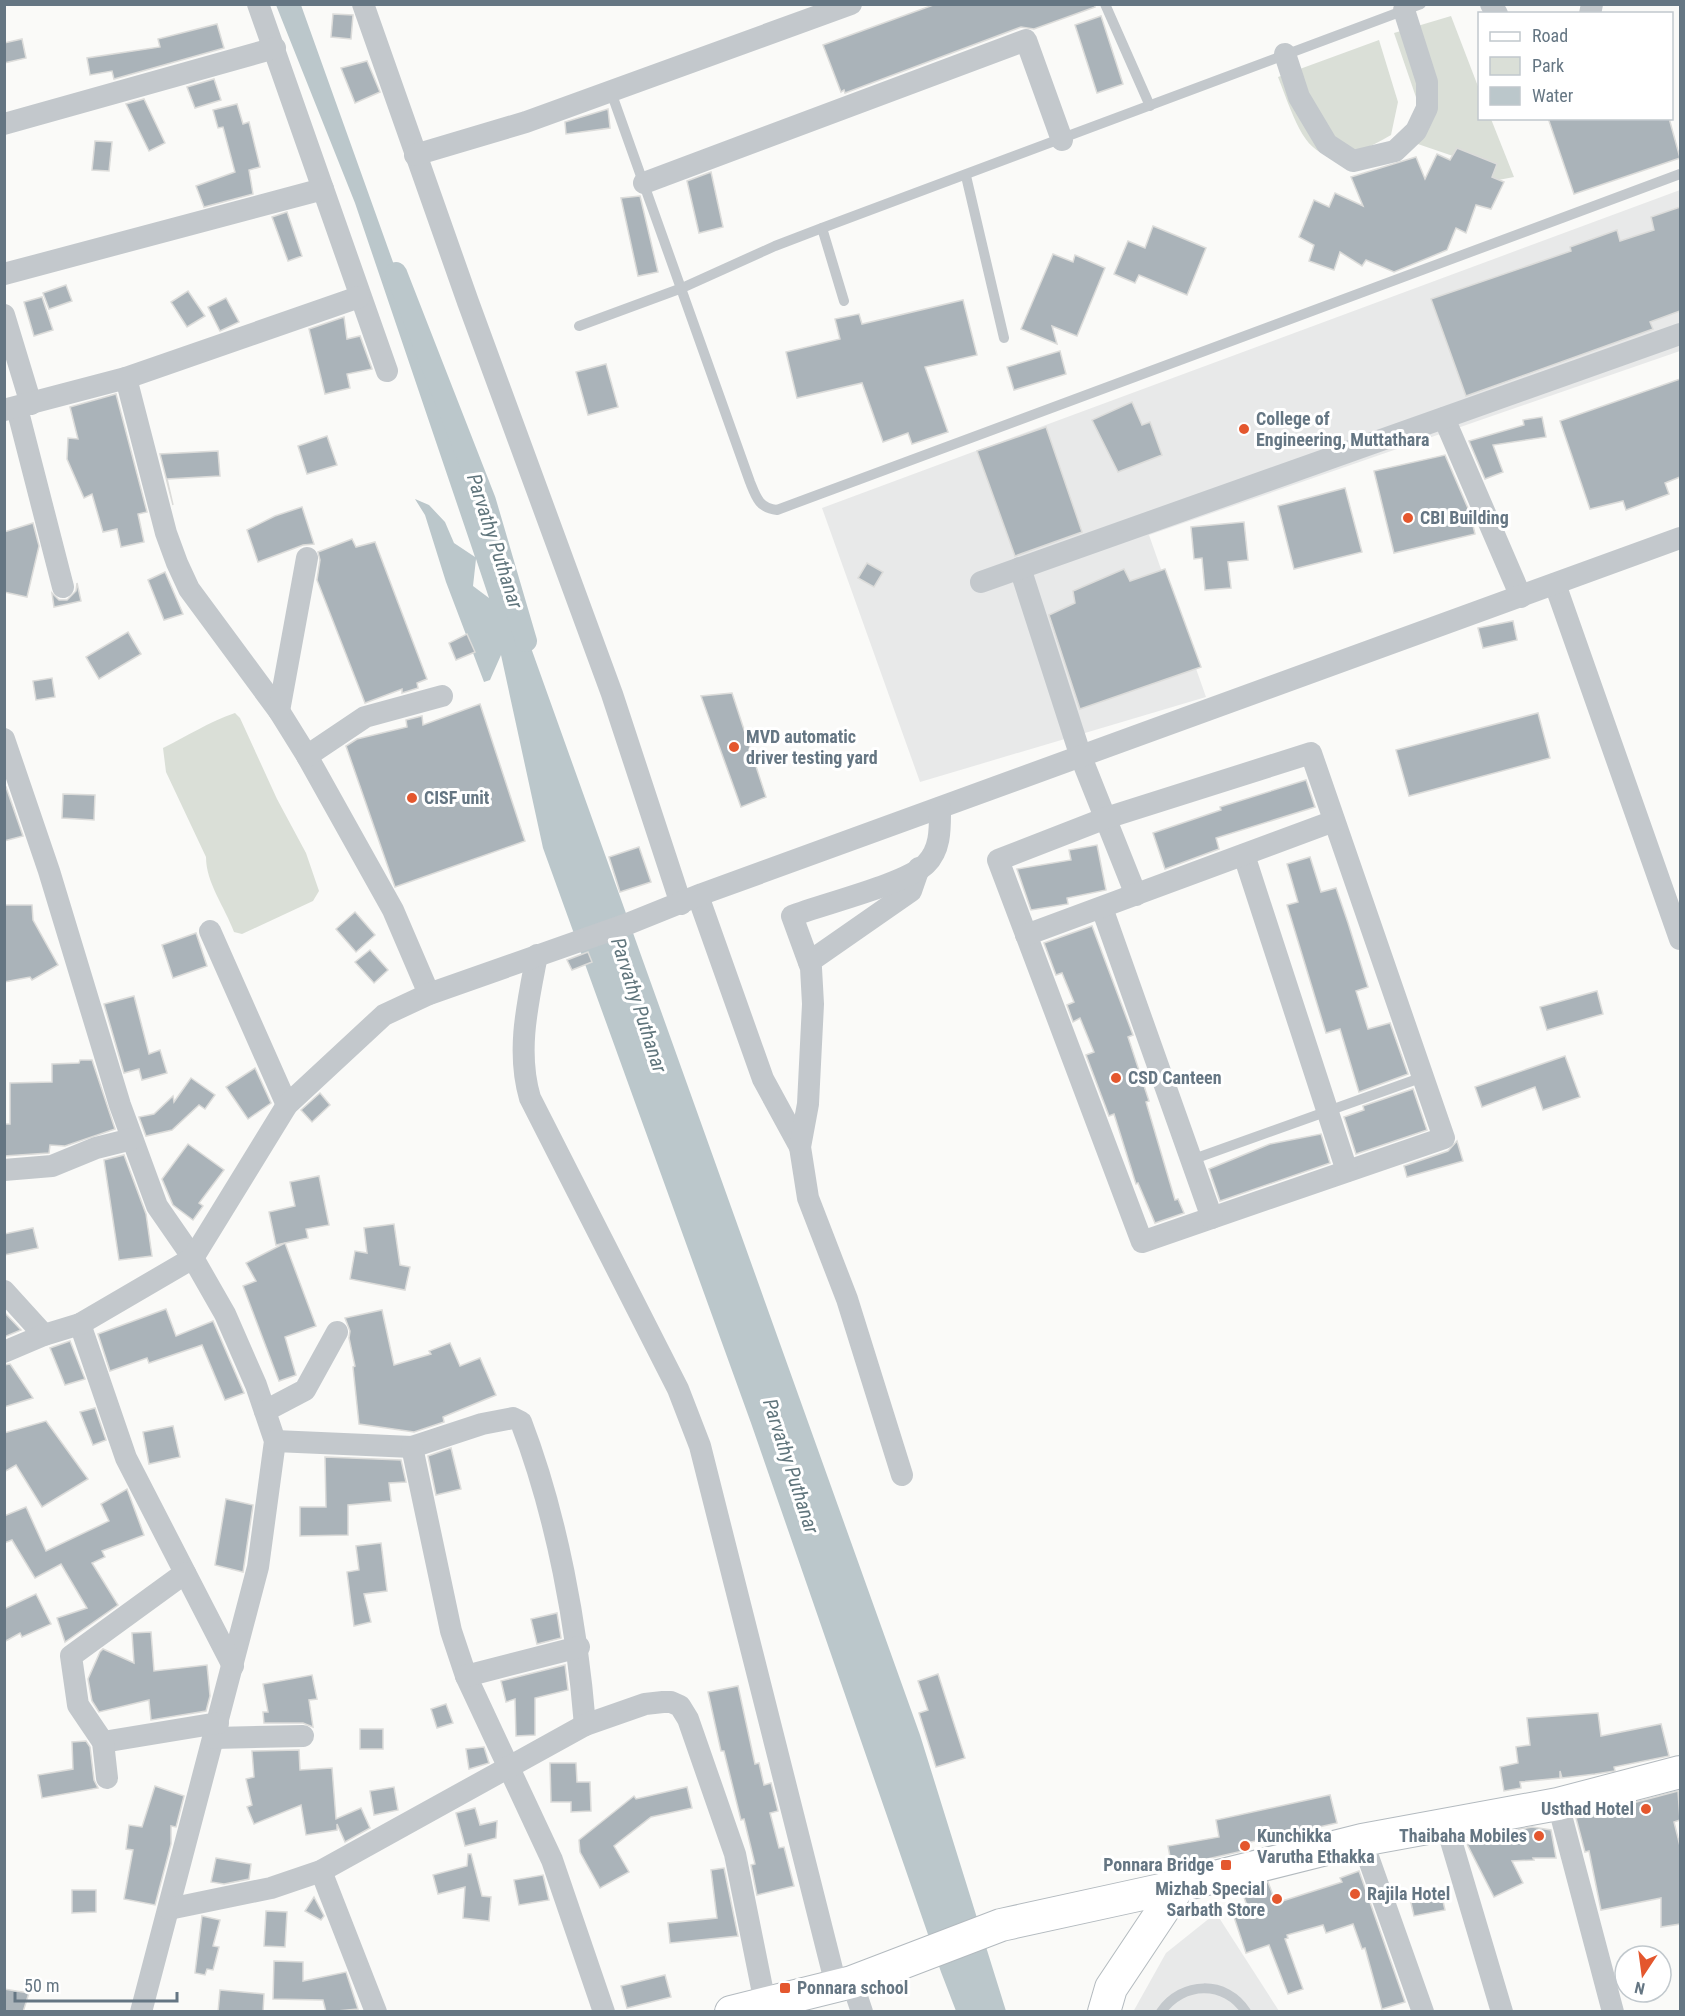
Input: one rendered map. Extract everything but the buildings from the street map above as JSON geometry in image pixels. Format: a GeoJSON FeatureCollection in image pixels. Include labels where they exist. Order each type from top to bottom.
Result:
{"type":"FeatureCollection","features":[{"type":"Feature","properties":{"kind":"main road"},"geometry":{"type":"LineString","coordinates":[[731,2012],[844,1984],[1001,1925],[1179,1886],[1362,1840],[1558,1803],[1680,1775]]}},
{"type":"Feature","properties":{"kind":"main road"},"geometry":{"type":"LineString","coordinates":[[1104,2012],[1111,1988],[1179,1886]]}},
{"type":"Feature","properties":{"kind":"street"},"geometry":{"type":"LineString","coordinates":[[258,4],[275,48],[309,156],[323,189],[359,297],[387,371]]}},
{"type":"Feature","properties":{"kind":"street"},"geometry":{"type":"LineString","coordinates":[[363,4],[415,155],[612,694],[690,900],[763,1079],[800,1147]]}},
{"type":"Feature","properties":{"kind":"street"},"geometry":{"type":"LineString","coordinates":[[415,155],[526,122],[851,4]]}},
{"type":"Feature","properties":{"kind":"street"},"geometry":{"type":"LineString","coordinates":[[1285,54],[1299,97],[1327,144],[1353,161],[1395,151],[1416,131],[1427,108],[1427,82],[1413,7]]}},
{"type":"Feature","properties":{"kind":"street"},"geometry":{"type":"LineString","coordinates":[[644,183],[1026,40],[1062,140]]}},
{"type":"Feature","properties":{"kind":"street"},"geometry":{"type":"LineString","coordinates":[[4,124],[275,48]]}},
{"type":"Feature","properties":{"kind":"street"},"geometry":{"type":"LineString","coordinates":[[4,274],[323,189]]}},
{"type":"Feature","properties":{"kind":"street"},"geometry":{"type":"LineString","coordinates":[[17,407],[126,378],[359,297]]}},
{"type":"Feature","properties":{"kind":"street"},"geometry":{"type":"LineString","coordinates":[[4,315],[17,407],[63,587]]}},
{"type":"Feature","properties":{"kind":"street"},"geometry":{"type":"LineString","coordinates":[[981,582],[1680,334]]}},
{"type":"Feature","properties":{"kind":"street"},"geometry":{"type":"LineString","coordinates":[[126,378],[165,533],[189,589],[279,711],[307,756],[393,910],[429,994]]}},
{"type":"Feature","properties":{"kind":"street"},"geometry":{"type":"LineString","coordinates":[[1444,418],[1521,597]]}},
{"type":"Feature","properties":{"kind":"street"},"geometry":{"type":"LineString","coordinates":[[4,1352],[80,1324],[193,1258],[287,1105],[384,1015],[429,994],[625,925],[1680,538]]}},
{"type":"Feature","properties":{"kind":"street"},"geometry":{"type":"LineString","coordinates":[[279,711],[307,558]]}},
{"type":"Feature","properties":{"kind":"street"},"geometry":{"type":"LineString","coordinates":[[1020,568],[1081,757],[1136,895]]}},
{"type":"Feature","properties":{"kind":"street"},"geometry":{"type":"LineString","coordinates":[[1555,584],[1680,939]]}},
{"type":"Feature","properties":{"kind":"street"},"geometry":{"type":"LineString","coordinates":[[307,756],[365,717],[442,696]]}},
{"type":"Feature","properties":{"kind":"street"},"geometry":{"type":"LineString","coordinates":[[4,739],[49,871],[132,1139],[157,1206],[193,1258],[225,1314],[265,1410],[275,1441],[258,1567],[141,2012]]}},
{"type":"Feature","properties":{"kind":"street"},"geometry":{"type":"LineString","coordinates":[[1311,753],[1334,821],[1444,1138],[1142,1242],[998,860],[1106,818],[1311,753]]}},
{"type":"Feature","properties":{"kind":"street"},"geometry":{"type":"LineString","coordinates":[[902,1475],[848,1299],[808,1198],[800,1147],[808,1104],[813,1004],[809,962],[792,916],[889,884],[925,865],[941,838],[940,808]]}},
{"type":"Feature","properties":{"kind":"street"},"geometry":{"type":"LineString","coordinates":[[1026,935],[1334,821]]}},
{"type":"Feature","properties":{"kind":"street"},"geometry":{"type":"LineString","coordinates":[[1244,855],[1347,1171]]}},
{"type":"Feature","properties":{"kind":"street"},"geometry":{"type":"LineString","coordinates":[[809,962],[911,891],[919,868]]}},
{"type":"Feature","properties":{"kind":"street"},"geometry":{"type":"LineString","coordinates":[[1102,908],[1212,1218]]}},
{"type":"Feature","properties":{"kind":"street"},"geometry":{"type":"LineString","coordinates":[[210,931],[287,1105]]}},
{"type":"Feature","properties":{"kind":"street"},"geometry":{"type":"LineString","coordinates":[[537,955],[528,1003],[523,1074],[530,1098],[678,1389],[700,1446],[844,1984],[862,2012]]}},
{"type":"Feature","properties":{"kind":"street"},"geometry":{"type":"LineString","coordinates":[[4,1170],[52,1166],[96,1148],[132,1139]]}},
{"type":"Feature","properties":{"kind":"street"},"geometry":{"type":"LineString","coordinates":[[4,1291],[45,1335]]}},
{"type":"Feature","properties":{"kind":"street"},"geometry":{"type":"LineString","coordinates":[[80,1324],[126,1458],[233,1666]]}},
{"type":"Feature","properties":{"kind":"street"},"geometry":{"type":"LineString","coordinates":[[265,1410],[305,1390],[337,1332]]}},
{"type":"Feature","properties":{"kind":"street"},"geometry":{"type":"LineString","coordinates":[[275,1441],[412,1448],[482,1424],[513,1418],[521,1422],[545,1498],[579,1647],[585,1725]]}},
{"type":"Feature","properties":{"kind":"street"},"geometry":{"type":"LineString","coordinates":[[412,1448],[451,1631],[466,1676],[552,1860],[604,2012]]}},
{"type":"Feature","properties":{"kind":"street"},"geometry":{"type":"LineString","coordinates":[[107,1778],[103,1742],[78,1706],[71,1656],[185,1573]]}},
{"type":"Feature","properties":{"kind":"street"},"geometry":{"type":"LineString","coordinates":[[466,1676],[579,1647]]}},
{"type":"Feature","properties":{"kind":"street"},"geometry":{"type":"LineString","coordinates":[[169,1909],[271,1888],[321,1871],[585,1725],[645,1704],[671,1702],[680,1706],[688,1719],[735,1854],[765,2003]]}},
{"type":"Feature","properties":{"kind":"street"},"geometry":{"type":"LineString","coordinates":[[103,1742],[216,1731],[303,1736]]}},
{"type":"Feature","properties":{"kind":"street"},"geometry":{"type":"LineString","coordinates":[[1558,1803],[1613,2012]]}},
{"type":"Feature","properties":{"kind":"street"},"geometry":{"type":"LineString","coordinates":[[1446,1824],[1502,2012]]}},
{"type":"Feature","properties":{"kind":"street"},"geometry":{"type":"LineString","coordinates":[[1362,1840],[1423,2012]]}},
{"type":"Feature","properties":{"kind":"street"},"geometry":{"type":"LineString","coordinates":[[321,1871],[376,2012]]}},
{"type":"Feature","properties":{"kind":"lane"},"geometry":{"type":"LineString","coordinates":[[1105,4],[1150,106]]}},
{"type":"Feature","properties":{"kind":"lane"},"geometry":{"type":"LineString","coordinates":[[579,326],[682,288],[822,228],[1413,7]]}},
{"type":"Feature","properties":{"kind":"lane"},"geometry":{"type":"LineString","coordinates":[[611,92],[750,482],[759,504],[767,509],[777,510],[1680,174]]}},
{"type":"Feature","properties":{"kind":"lane"},"geometry":{"type":"LineString","coordinates":[[966,176],[1004,338]]}},
{"type":"Feature","properties":{"kind":"lane"},"geometry":{"type":"LineString","coordinates":[[822,228],[844,301]]}},
{"type":"Feature","properties":{"kind":"lane"},"geometry":{"type":"LineString","coordinates":[[1191,1160],[1327,1109],[1422,1077]]}},
{"type":"Feature","properties":{"kind":"lane"},"geometry":{"type":"LineString","coordinates":[[1161,2012],[1181,1994],[1204,1988],[1233,1996],[1246,2012]]}},
{"type":"Feature","properties":{"kind":"shaded area","name":"College of Engineering, Muttathara"},"geometry":{"type":"Polygon","coordinates":[[[1680,190],[1680,351],[1149,535],[1206,697],[920,782],[822,508],[1680,190]]]}},
{"type":"Feature","properties":{"kind":"shaded area"},"geometry":{"type":"Polygon","coordinates":[[[1216,1913],[1279,2011],[1133,2012],[1166,1953],[1216,1913]]]}},
{"type":"Feature","properties":{"kind":"green space"},"geometry":{"type":"Polygon","coordinates":[[[1451,16],[1478,86],[1478,120],[1491,120],[1514,177],[1493,181],[1488,168],[1412,142],[1419,106],[1394,33],[1451,16]]]}},
{"type":"Feature","properties":{"kind":"green space"},"geometry":{"type":"Polygon","coordinates":[[[1379,40],[1398,102],[1391,135],[1365,149],[1344,155],[1328,155],[1315,149],[1296,121],[1278,77],[1379,40]]]}},
{"type":"Feature","properties":{"kind":"green space"},"geometry":{"type":"Polygon","coordinates":[[[235,713],[240,718],[277,799],[306,853],[319,891],[313,901],[242,934],[234,932],[212,886],[206,857],[166,772],[163,748],[235,713]]]}},
{"type":"Feature","properties":{"kind":"water"},"geometry":{"type":"Polygon","coordinates":[[[276,5],[301,5],[920,1735],[1006,2011],[956,2011],[941,1972],[751,1423],[543,848],[501,655],[490,680],[484,682],[446,582],[425,515],[415,499],[429,505],[445,522],[454,543],[475,557],[355,203],[276,5]],[[476,559],[473,586],[489,598],[476,559]]]}},
{"type":"Feature","properties":{"kind":"waterway","name":"Parvathy Puthanar"},"geometry":{"type":"LineString","coordinates":[[396,273],[485,501],[526,641]]}},
{"type":"Feature","properties":{"kind":"place","name":"College of Engineering, Muttathara"},"geometry":{"type":"Point","coordinates":[1244,429]}},
{"type":"Feature","properties":{"kind":"place","name":"CBI Building"},"geometry":{"type":"Point","coordinates":[1408,518]}},
{"type":"Feature","properties":{"kind":"place","name":"MVD automatic driver testing yard"},"geometry":{"type":"Point","coordinates":[734,747]}},
{"type":"Feature","properties":{"kind":"place","name":"CISF unit"},"geometry":{"type":"Point","coordinates":[412,798]}},
{"type":"Feature","properties":{"kind":"place","name":"CSD Canteen"},"geometry":{"type":"Point","coordinates":[1116,1078]}},
{"type":"Feature","properties":{"kind":"place","name":"Usthad Hotel"},"geometry":{"type":"Point","coordinates":[1646,1809]}},
{"type":"Feature","properties":{"kind":"place","name":"Thaibaha Mobiles"},"geometry":{"type":"Point","coordinates":[1539,1836]}},
{"type":"Feature","properties":{"kind":"place","name":"Kunchikka Varutha Ethakka"},"geometry":{"type":"Point","coordinates":[1245,1846]}},
{"type":"Feature","properties":{"kind":"place","name":"Ponnara Bridge"},"geometry":{"type":"Point","coordinates":[1226,1865]}},
{"type":"Feature","properties":{"kind":"place","name":"Rajila Hotel"},"geometry":{"type":"Point","coordinates":[1355,1894]}},
{"type":"Feature","properties":{"kind":"place","name":"Mizhab Special Sarbath Store"},"geometry":{"type":"Point","coordinates":[1277,1899]}},
{"type":"Feature","properties":{"kind":"place","name":"Ponnara school"},"geometry":{"type":"Point","coordinates":[785,1988]}}]}
